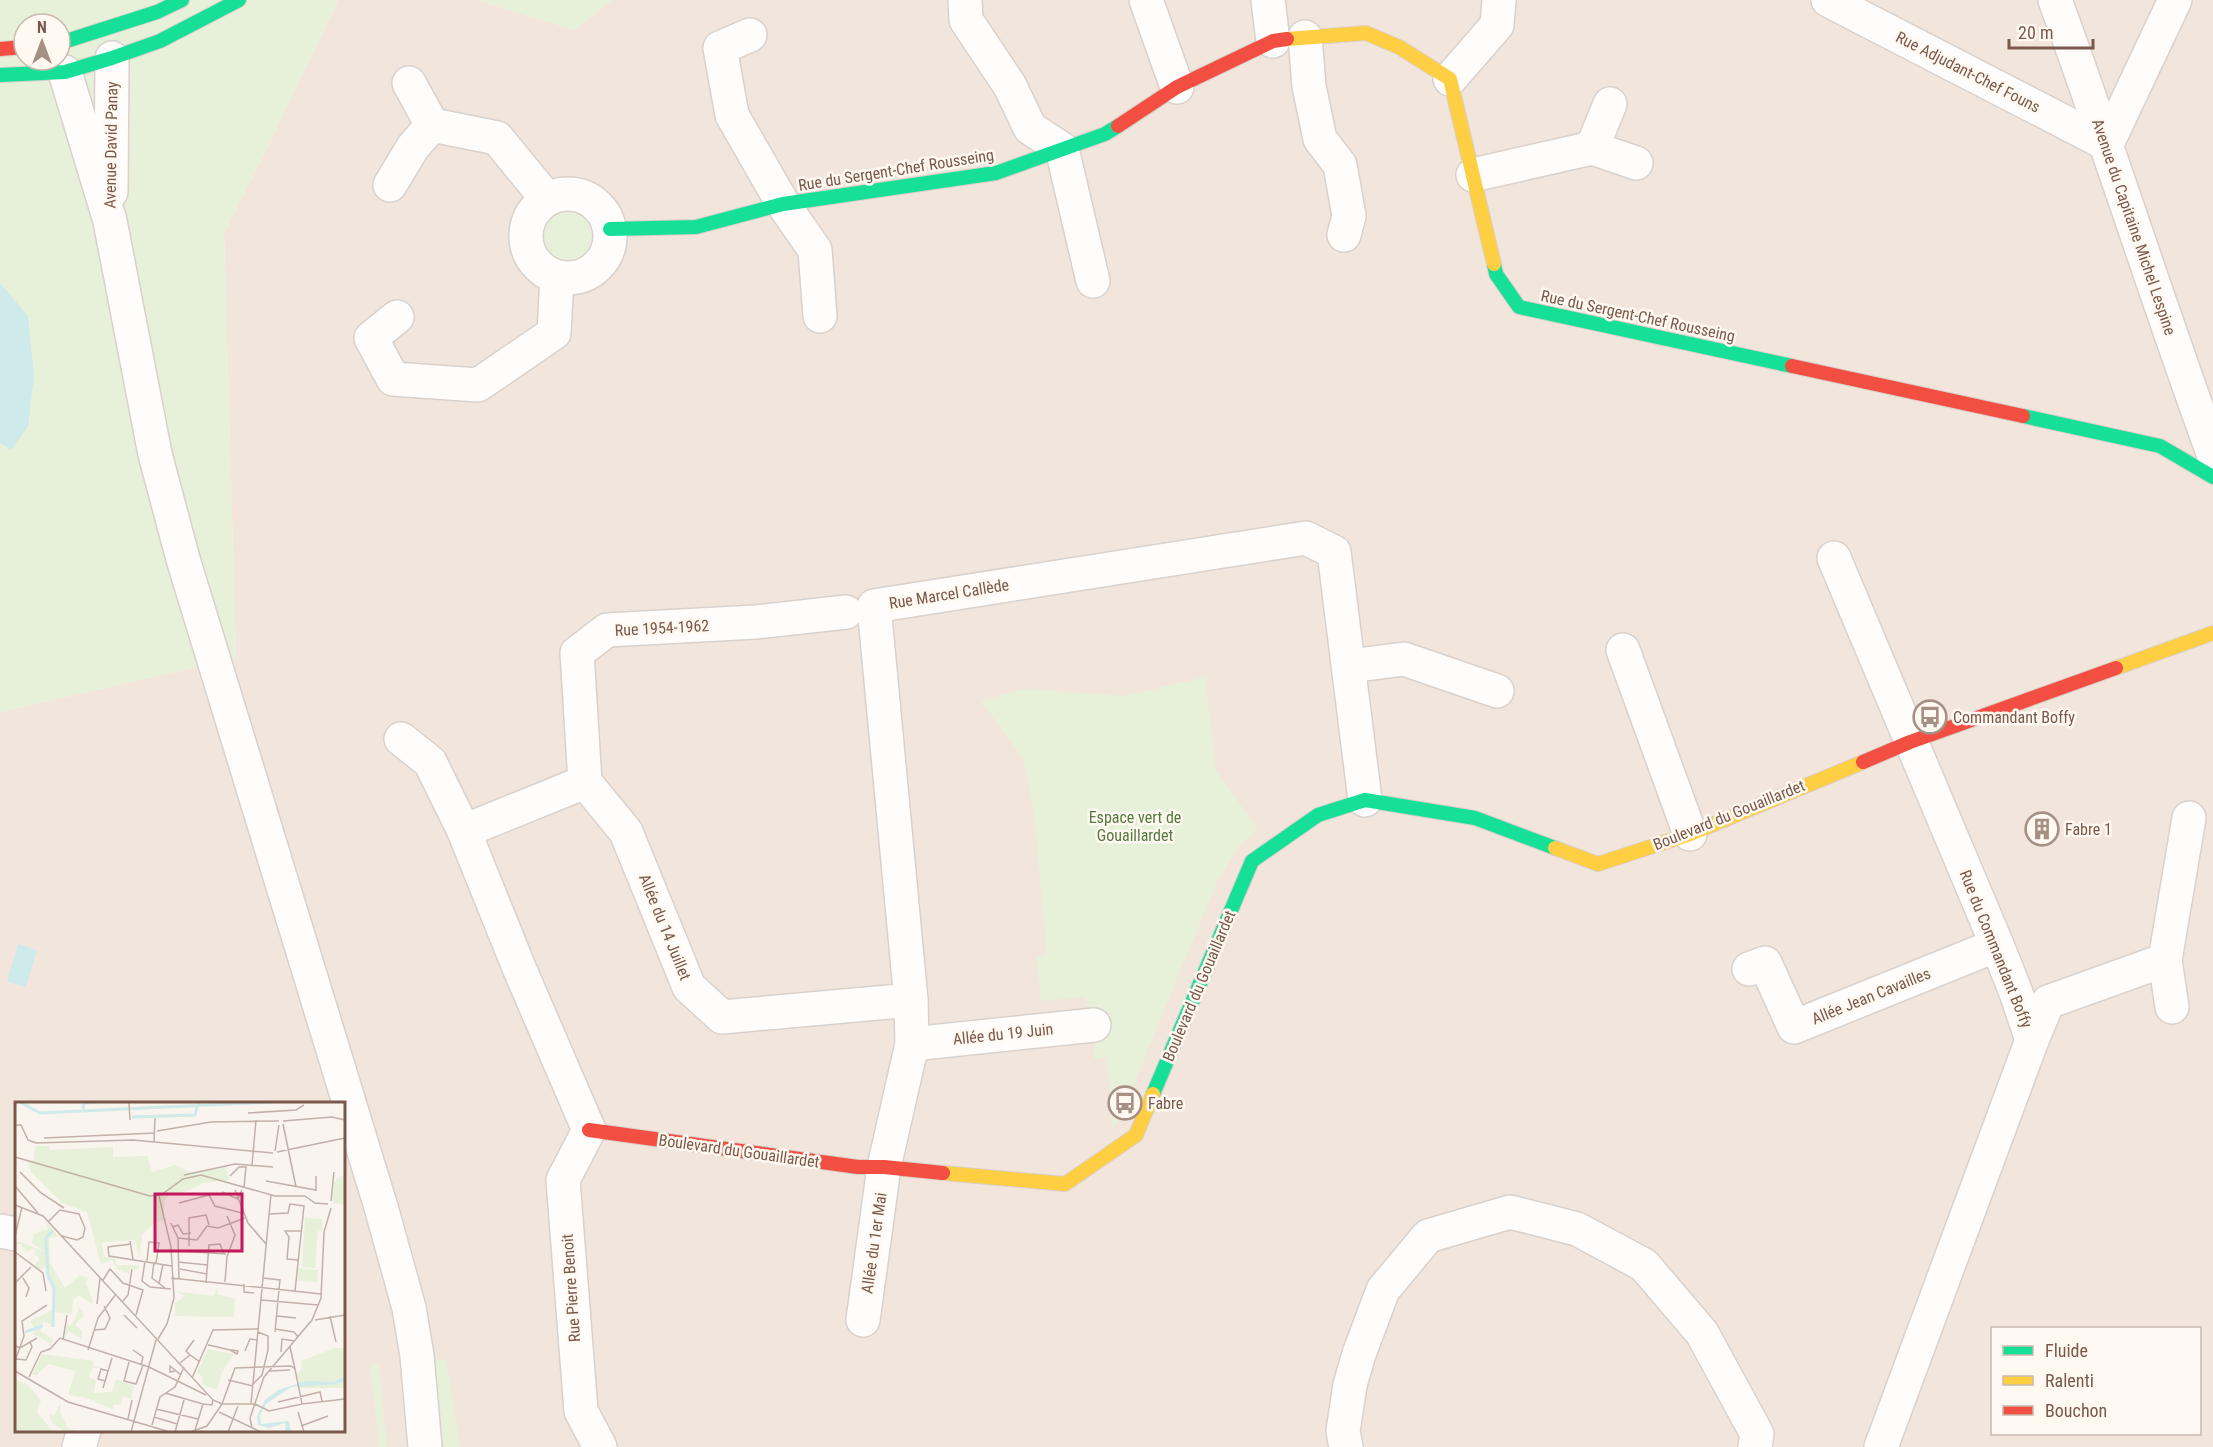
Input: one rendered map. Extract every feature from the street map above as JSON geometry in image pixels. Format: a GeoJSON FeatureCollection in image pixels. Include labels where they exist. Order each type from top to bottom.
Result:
{"type":"FeatureCollection","features":[{"type":"Feature","properties":{"kind":"street"},"geometry":{"type":"LineString","coordinates":[[72,55],[105,45],[157,12],[182,0]]}},
{"type":"Feature","properties":{"kind":"street"},"geometry":{"type":"LineString","coordinates":[[72,55],[105,45],[160,41],[239,0]]}},
{"type":"Feature","properties":{"kind":"street"},"geometry":{"type":"LineString","coordinates":[[965,0],[966,20],[1010,86],[1030,128],[1062,148],[1093,280]]}},
{"type":"Feature","properties":{"kind":"street"},"geometry":{"type":"LineString","coordinates":[[1146,0],[1178,87]]}},
{"type":"Feature","properties":{"kind":"street"},"geometry":{"type":"LineString","coordinates":[[1268,0],[1273,41]]}},
{"type":"Feature","properties":{"kind":"street"},"geometry":{"type":"LineString","coordinates":[[1450,79],[1497,25],[1499,0]]}},
{"type":"Feature","properties":{"kind":"street","name":"Rue Adjudant-Chef Founs"},"geometry":{"type":"LineString","coordinates":[[1828,0],[2108,144]]}},
{"type":"Feature","properties":{"kind":"street","name":"Avenue du Capitaine Michel Lespine"},"geometry":{"type":"LineString","coordinates":[[2055,0],[2108,144],[2177,355],[2213,453]]}},
{"type":"Feature","properties":{"kind":"street"},"geometry":{"type":"LineString","coordinates":[[2108,144],[2175,0]]}},
{"type":"Feature","properties":{"kind":"street"},"geometry":{"type":"LineString","coordinates":[[140,33],[157,12]]}},
{"type":"Feature","properties":{"kind":"street","name":"Rue du Sergent-Chef Rousseing"},"geometry":{"type":"LineString","coordinates":[[610,229],[696,227],[783,204],[996,173],[1105,134],[1178,87],[1273,41],[1366,33],[1399,47],[1450,79],[1496,274],[1519,307],[2160,446],[2213,477]]}},
{"type":"Feature","properties":{"kind":"street"},"geometry":{"type":"LineString","coordinates":[[750,35],[720,48],[732,115],[783,204],[815,250],[820,316]]}},
{"type":"Feature","properties":{"kind":"street"},"geometry":{"type":"LineString","coordinates":[[1305,37],[1309,87],[1320,139],[1340,165],[1349,216],[1344,235]]}},
{"type":"Feature","properties":{"kind":"street","name":"Avenue David Panay"},"geometry":{"type":"LineString","coordinates":[[105,45],[112,138],[110,221]]}},
{"type":"Feature","properties":{"kind":"street","name":"Avenue David Panay"},"geometry":{"type":"LineString","coordinates":[[72,72],[110,221]]}},
{"type":"Feature","properties":{"kind":"street"},"geometry":{"type":"LineString","coordinates":[[410,83],[432,125]]}},
{"type":"Feature","properties":{"kind":"street"},"geometry":{"type":"LineString","coordinates":[[1592,148],[1610,104]]}},
{"type":"Feature","properties":{"kind":"street"},"geometry":{"type":"LineString","coordinates":[[390,185],[413,147],[432,125]]}},
{"type":"Feature","properties":{"kind":"street"},"geometry":{"type":"LineString","coordinates":[[432,125],[497,138],[547,199]]}},
{"type":"Feature","properties":{"kind":"street"},"geometry":{"type":"LineString","coordinates":[[1473,175],[1592,148],[1636,162]]}},
{"type":"Feature","properties":{"kind":"street"},"geometry":{"type":"LineString","coordinates":[[569,194],[591,200],[604,214],[610,229],[608,252],[600,265],[578,277],[557,277],[537,266],[528,250],[525,233],[530,217],[547,199],[569,194]]}},
{"type":"Feature","properties":{"kind":"street"},"geometry":{"type":"LineString","coordinates":[[110,221],[155,454],[183,559],[410,1308],[417,1356],[425,1447]]}},
{"type":"Feature","properties":{"kind":"street"},"geometry":{"type":"LineString","coordinates":[[397,317],[371,338],[393,379],[478,385],[555,333],[557,277]]}},
{"type":"Feature","properties":{"kind":"street","name":"Rue Marcel Callède"},"geometry":{"type":"LineString","coordinates":[[884,1167],[912,1044],[911,1000],[874,606],[1306,538],[1334,552],[1365,800]]}},
{"type":"Feature","properties":{"kind":"street","name":"Rue du Commandant Boffy"},"geometry":{"type":"LineString","coordinates":[[1834,558],[1997,945],[2032,1040],[1881,1447]]}},
{"type":"Feature","properties":{"kind":"street","name":"Rue 1954-1962"},"geometry":{"type":"LineString","coordinates":[[585,782],[577,653],[607,630],[756,622],[846,612]]}},
{"type":"Feature","properties":{"kind":"street","name":"Boulevard du Gouaillardet"},"geometry":{"type":"LineString","coordinates":[[589,1130],[858,1167],[884,1167],[1065,1184],[1136,1135],[1252,861],[1318,815],[1365,800],[1475,818],[1598,864],[1689,834],[1910,742],[2213,633]]}},
{"type":"Feature","properties":{"kind":"street"},"geometry":{"type":"LineString","coordinates":[[1623,651],[1689,834]]}},
{"type":"Feature","properties":{"kind":"street"},"geometry":{"type":"LineString","coordinates":[[1350,666],[1404,659],[1497,691]]}},
{"type":"Feature","properties":{"kind":"street"},"geometry":{"type":"LineString","coordinates":[[401,739],[430,762],[464,831],[520,970],[589,1130]]}},
{"type":"Feature","properties":{"kind":"street"},"geometry":{"type":"LineString","coordinates":[[464,831],[585,782]]}},
{"type":"Feature","properties":{"kind":"street","name":"Allée du 14 Juillet"},"geometry":{"type":"LineString","coordinates":[[585,782],[626,832],[689,987],[722,1017],[911,1000]]}},
{"type":"Feature","properties":{"kind":"street"},"geometry":{"type":"LineString","coordinates":[[2172,1007],[2165,960],[2189,818]]}},
{"type":"Feature","properties":{"kind":"street","name":"Allée Jean Cavailles"},"geometry":{"type":"LineString","coordinates":[[1749,969],[1765,963],[1794,1027],[1997,945]]}},
{"type":"Feature","properties":{"kind":"street"},"geometry":{"type":"LineString","coordinates":[[2032,1040],[2048,1002],[2165,960]]}},
{"type":"Feature","properties":{"kind":"street","name":"Allée du 19 Juin"},"geometry":{"type":"LineString","coordinates":[[912,1044],[1094,1025]]}},
{"type":"Feature","properties":{"kind":"street","name":"Rue Pierre Benoit"},"geometry":{"type":"LineString","coordinates":[[589,1130],[563,1180],[581,1411],[607,1446]]}},
{"type":"Feature","properties":{"kind":"street","name":"Allée du 1er Mai"},"geometry":{"type":"LineString","coordinates":[[863,1320],[884,1167]]}},
{"type":"Feature","properties":{"kind":"street"},"geometry":{"type":"LineString","coordinates":[[1346,1447],[1343,1431],[1350,1385],[1383,1290],[1428,1236],[1510,1212],[1577,1229],[1644,1265],[1702,1333],[1757,1434],[1755,1447]]}},
{"type":"Feature","properties":{"kind":"street"},"geometry":{"type":"LineString","coordinates":[[0,1231],[15,1234]]}},
{"type":"Feature","properties":{"kind":"street"},"geometry":{"type":"LineString","coordinates":[[79,1447],[84,1432]]}},
{"type":"Feature","properties":{"kind":"shaded area"},"geometry":{"type":"Polygon","coordinates":[[[338,0],[478,0],[574,30],[612,0],[2213,0],[2213,1447],[0,1447],[0,712],[236,658],[224,233],[338,0]]]}},
{"type":"Feature","properties":{"kind":"green space"},"geometry":{"type":"Polygon","coordinates":[[[0,0],[338,0],[224,233],[236,658],[0,712],[0,0]]]}},
{"type":"Feature","properties":{"kind":"green space"},"geometry":{"type":"Polygon","coordinates":[[[478,0],[612,0],[574,30],[478,0]]]}},
{"type":"Feature","properties":{"kind":"green space"},"geometry":{"type":"Polygon","coordinates":[[[566,204],[586,209],[597,222],[600,241],[590,260],[569,267],[549,261],[538,242],[541,220],[555,207],[566,204]]]}},
{"type":"Feature","properties":{"kind":"green space","name":"Espace vert de Gouaillardet"},"geometry":{"type":"Polygon","coordinates":[[[1205,677],[1216,771],[1258,829],[1237,848],[1216,884],[1121,1115],[1112,1130],[1107,1057],[1094,1059],[1094,1025],[1085,997],[1041,1001],[1037,957],[1047,956],[1035,821],[1027,774],[1022,757],[981,701],[1023,689],[1126,696],[1205,677]]]}},
{"type":"Feature","properties":{"kind":"green space"},"geometry":{"type":"Polygon","coordinates":[[[446,1359],[460,1447],[444,1447],[439,1399],[434,1400],[422,1363],[446,1359]]]}},
{"type":"Feature","properties":{"kind":"green space"},"geometry":{"type":"Polygon","coordinates":[[[379,1364],[387,1447],[379,1447],[370,1365],[379,1364]]]}},
{"type":"Feature","properties":{"kind":"water"},"geometry":{"type":"Polygon","coordinates":[[[0,283],[28,316],[34,376],[28,426],[11,450],[0,443],[0,283]]]}},
{"type":"Feature","properties":{"kind":"water"},"geometry":{"type":"Polygon","coordinates":[[[18,944],[37,950],[26,987],[7,982],[18,944]]]}},
{"type":"Feature","properties":{"kind":"traffic: fast"},"geometry":{"type":"LineString","coordinates":[[72,39],[157,12],[182,0]]}},
{"type":"Feature","properties":{"kind":"traffic: fast"},"geometry":{"type":"LineString","coordinates":[[0,75],[65,72],[112,58],[160,41],[239,0]]}},
{"type":"Feature","properties":{"kind":"traffic: fast"},"geometry":{"type":"LineString","coordinates":[[610,229],[696,227],[783,204],[996,173],[1105,134],[1118,126]]}},
{"type":"Feature","properties":{"kind":"traffic: fast"},"geometry":{"type":"LineString","coordinates":[[1494,264],[1496,274],[1519,307],[1792,366]]}},
{"type":"Feature","properties":{"kind":"traffic: fast"},"geometry":{"type":"LineString","coordinates":[[2023,416],[2160,446],[2213,477]]}},
{"type":"Feature","properties":{"kind":"traffic: fast"},"geometry":{"type":"LineString","coordinates":[[1153,1094],[1252,861],[1318,815],[1365,800],[1475,818],[1555,848]]}},
{"type":"Feature","properties":{"kind":"traffic: slow"},"geometry":{"type":"LineString","coordinates":[[1287,39],[1366,33],[1399,47],[1450,79],[1494,264]]}},
{"type":"Feature","properties":{"kind":"traffic: slow"},"geometry":{"type":"LineString","coordinates":[[2116,668],[2213,633]]}},
{"type":"Feature","properties":{"kind":"traffic: slow"},"geometry":{"type":"LineString","coordinates":[[1555,848],[1598,864],[1690,834],[1863,762]]}},
{"type":"Feature","properties":{"kind":"traffic: slow"},"geometry":{"type":"LineString","coordinates":[[943,1173],[1065,1184],[1136,1135],[1153,1094]]}},
{"type":"Feature","properties":{"kind":"traffic: jam"},"geometry":{"type":"LineString","coordinates":[[1118,126],[1177,87],[1273,41],[1287,39]]}},
{"type":"Feature","properties":{"kind":"traffic: jam"},"geometry":{"type":"LineString","coordinates":[[0,49],[12,48]]}},
{"type":"Feature","properties":{"kind":"traffic: jam"},"geometry":{"type":"LineString","coordinates":[[1792,366],[2023,416]]}},
{"type":"Feature","properties":{"kind":"traffic: jam"},"geometry":{"type":"LineString","coordinates":[[1863,762],[1910,742],[2116,668]]}},
{"type":"Feature","properties":{"kind":"traffic: jam"},"geometry":{"type":"LineString","coordinates":[[589,1130],[858,1167],[884,1167],[943,1173]]}},
{"type":"Feature","properties":{"kind":"place","name":"Commandant Boffy"},"geometry":{"type":"Point","coordinates":[1930,717]}},
{"type":"Feature","properties":{"kind":"place","name":"Fabre 1"},"geometry":{"type":"Point","coordinates":[2042,829]}},
{"type":"Feature","properties":{"kind":"place","name":"Fabre"},"geometry":{"type":"Point","coordinates":[1125,1103]}}]}
